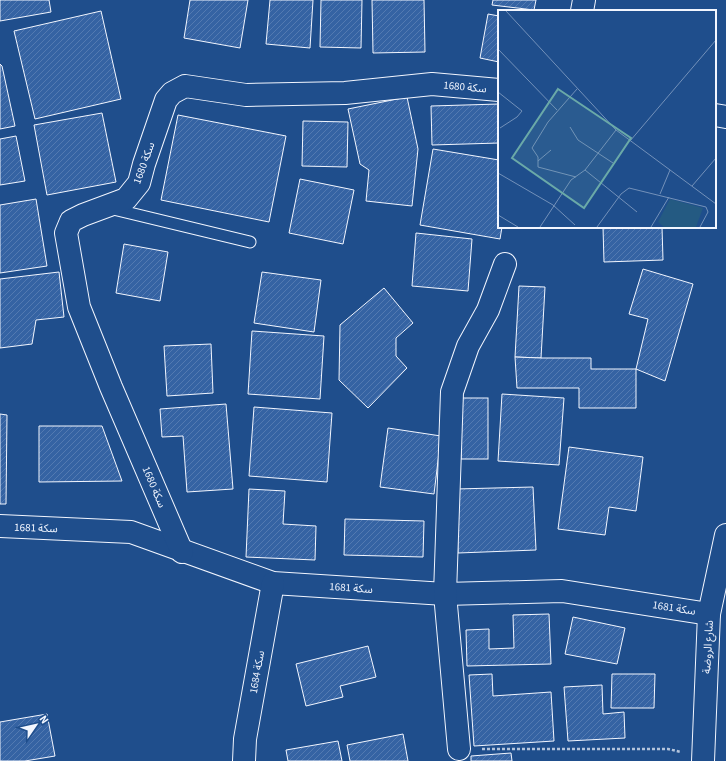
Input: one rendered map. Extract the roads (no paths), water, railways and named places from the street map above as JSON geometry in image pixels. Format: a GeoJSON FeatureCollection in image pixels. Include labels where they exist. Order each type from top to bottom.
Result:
{"type":"FeatureCollection","features":[{"type":"Feature","properties":{"kind":"street"},"geometry":{"type":"LineString","coordinates":[[582,10],[584,0]]}},
{"type":"Feature","properties":{"kind":"street","name":"سكة 1680"},"geometry":{"type":"LineString","coordinates":[[182,552],[79,307],[66,233],[71,221],[126,199],[139,183],[166,100],[172,93],[185,86],[246,95],[345,92],[432,84],[498,90]]}},
{"type":"Feature","properties":{"kind":"street"},"geometry":{"type":"LineString","coordinates":[[716,115],[726,117]]}},
{"type":"Feature","properties":{"kind":"street"},"geometry":{"type":"LineString","coordinates":[[460,749],[445,594],[452,392],[468,346],[488,310],[505,264]]}},
{"type":"Feature","properties":{"kind":"street","name":"سكة 1681"},"geometry":{"type":"LineString","coordinates":[[0,526],[130,532],[182,552],[273,583],[445,594],[562,591],[709,614]]}},
{"type":"Feature","properties":{"kind":"street","name":"شارع الروضة"},"geometry":{"type":"LineString","coordinates":[[703,758],[709,614],[726,535]]}},
{"type":"Feature","properties":{"kind":"street","name":"سكة 1684"},"geometry":{"type":"LineString","coordinates":[[244,761],[245,739],[273,583]]}},
{"type":"Feature","properties":{"kind":"lane"},"geometry":{"type":"LineString","coordinates":[[105,207],[250,242]]}}]}
